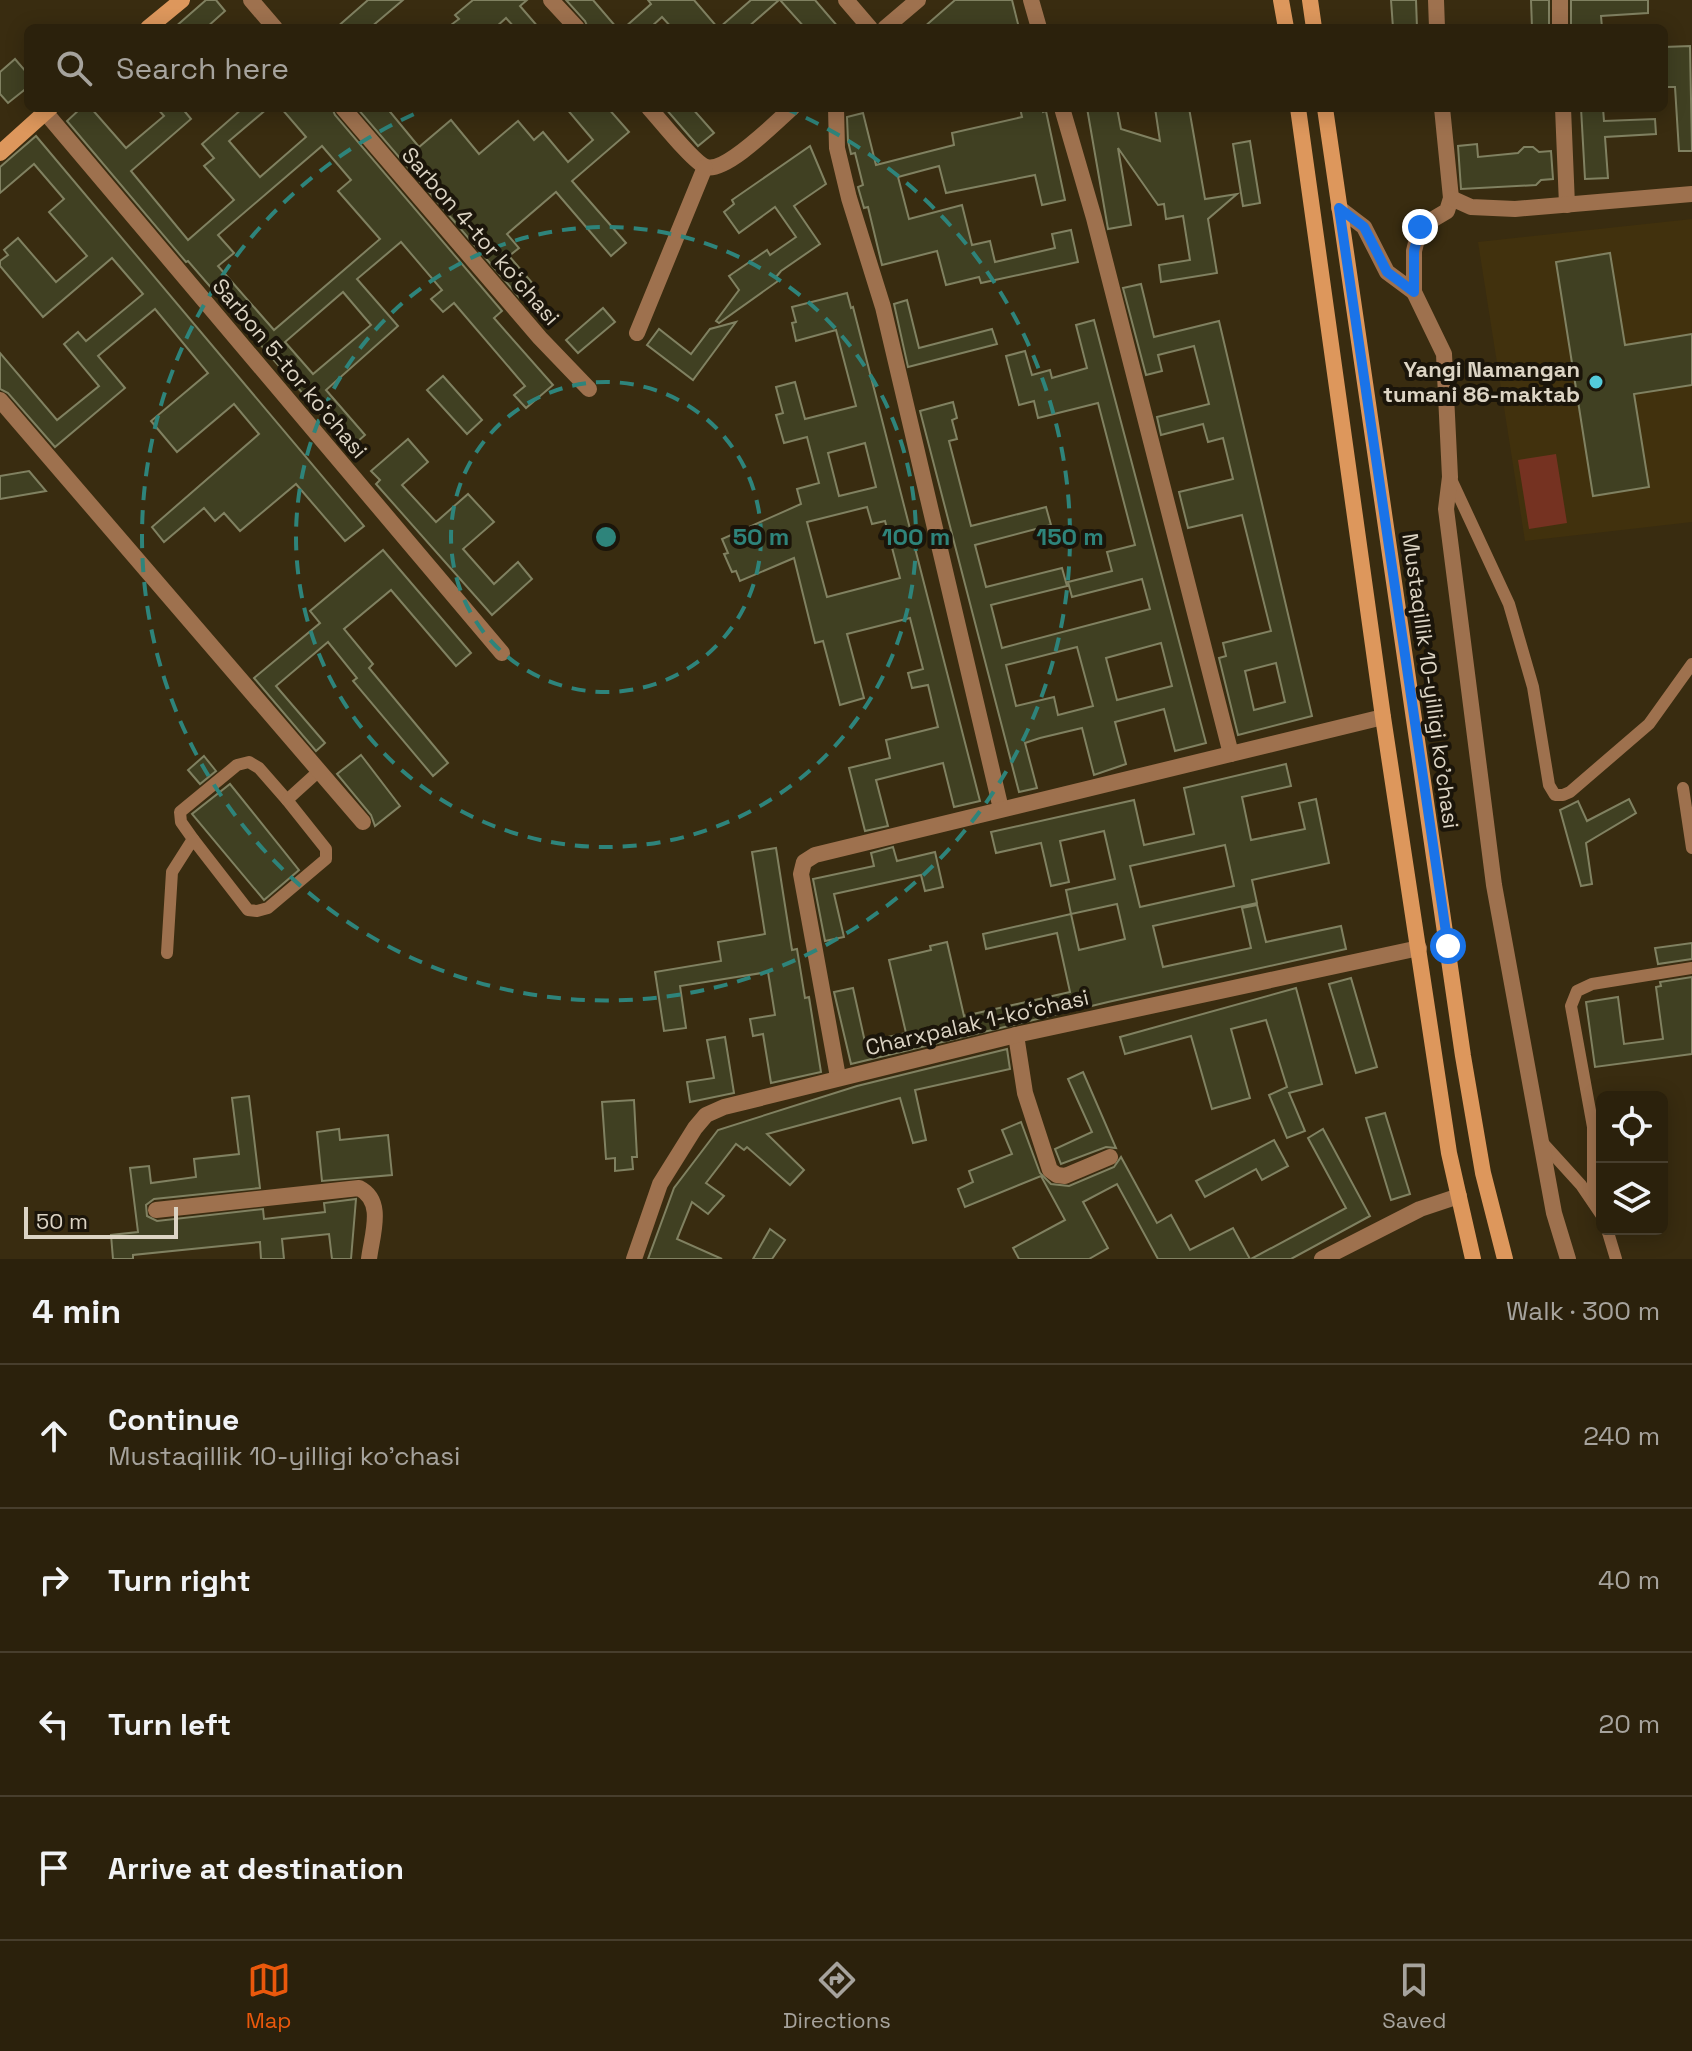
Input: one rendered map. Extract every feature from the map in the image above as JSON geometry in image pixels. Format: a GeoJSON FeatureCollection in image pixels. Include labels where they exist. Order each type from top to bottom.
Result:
{"type":"FeatureCollection","features":[{"type":"Feature","properties":{"kind":"main road"},"geometry":{"type":"LineString","coordinates":[[153,24],[182,0]]}},
{"type":"Feature","properties":{"kind":"main road"},"geometry":{"type":"LineString","coordinates":[[1281,0],[1285,24]]}},
{"type":"Feature","properties":{"kind":"main road"},"geometry":{"type":"LineString","coordinates":[[1310,0],[1313,24]]}},
{"type":"Feature","properties":{"kind":"main road"},"geometry":{"type":"LineString","coordinates":[[0,153],[46,112]]}},
{"type":"Feature","properties":{"kind":"main road"},"geometry":{"type":"LineString","coordinates":[[1299,112],[1383,717],[1449,1153],[1473,1259]]}},
{"type":"Feature","properties":{"kind":"main road","name":"Mustaqillik 10-yilligi ko'chasi"},"geometry":{"type":"LineString","coordinates":[[1326,112],[1463,1056],[1483,1173],[1505,1259]]}},
{"type":"Feature","properties":{"kind":"street"},"geometry":{"type":"LineString","coordinates":[[251,0],[272,24]]}},
{"type":"Feature","properties":{"kind":"street"},"geometry":{"type":"LineString","coordinates":[[551,0],[573,24]]}},
{"type":"Feature","properties":{"kind":"street"},"geometry":{"type":"LineString","coordinates":[[846,0],[867,24]]}},
{"type":"Feature","properties":{"kind":"street"},"geometry":{"type":"LineString","coordinates":[[890,24],[918,0]]}},
{"type":"Feature","properties":{"kind":"street"},"geometry":{"type":"LineString","coordinates":[[1031,0],[1038,24]]}},
{"type":"Feature","properties":{"kind":"street"},"geometry":{"type":"LineString","coordinates":[[1436,0],[1437,24]]}},
{"type":"Feature","properties":{"kind":"street"},"geometry":{"type":"LineString","coordinates":[[1560,0],[1560,24]]}},
{"type":"Feature","properties":{"kind":"street","name":"Sarbon 5-tor koʻchasi"},"geometry":{"type":"LineString","coordinates":[[50,112],[502,653]]}},
{"type":"Feature","properties":{"kind":"street","name":"Sarbon 4-tor koʻchasi"},"geometry":{"type":"LineString","coordinates":[[346,112],[540,338],[589,389]]}},
{"type":"Feature","properties":{"kind":"street"},"geometry":{"type":"LineString","coordinates":[[653,112],[705,167],[717,167],[729,161],[787,112]]}},
{"type":"Feature","properties":{"kind":"street"},"geometry":{"type":"LineString","coordinates":[[836,112],[837,148],[883,307],[1001,809]]}},
{"type":"Feature","properties":{"kind":"street"},"geometry":{"type":"LineString","coordinates":[[1063,112],[1094,218],[1231,754]]}},
{"type":"Feature","properties":{"kind":"street"},"geometry":{"type":"LineString","coordinates":[[1442,112],[1451,198],[1447,211],[1420,227],[1414,251],[1414,292],[1444,354],[1450,477],[1446,509],[1494,885],[1554,1213],[1568,1259]]}},
{"type":"Feature","properties":{"kind":"street"},"geometry":{"type":"LineString","coordinates":[[1563,112],[1567,205]]}},
{"type":"Feature","properties":{"kind":"street"},"geometry":{"type":"LineString","coordinates":[[637,333],[705,167]]}},
{"type":"Feature","properties":{"kind":"street"},"geometry":{"type":"LineString","coordinates":[[1451,198],[1471,207],[1515,209],[1692,194]]}},
{"type":"Feature","properties":{"kind":"street"},"geometry":{"type":"LineString","coordinates":[[1339,208],[1364,227],[1387,272],[1414,292]]}},
{"type":"Feature","properties":{"kind":"street"},"geometry":{"type":"LineString","coordinates":[[0,400],[363,822]]}},
{"type":"Feature","properties":{"kind":"street"},"geometry":{"type":"LineString","coordinates":[[838,1077],[801,874],[804,862],[815,855],[1383,717]]}},
{"type":"Feature","properties":{"kind":"street","name":"Charxpalak 1-koʻchasi"},"geometry":{"type":"LineString","coordinates":[[634,1259],[660,1184],[695,1128],[706,1115],[724,1107],[1016,1035],[1419,948]]}},
{"type":"Feature","properties":{"kind":"street"},"geometry":{"type":"LineString","coordinates":[[1016,1035],[1025,1093],[1050,1170],[1065,1176],[1110,1157]]}},
{"type":"Feature","properties":{"kind":"street"},"geometry":{"type":"LineString","coordinates":[[156,1210],[359,1188],[370,1193],[375,1203],[369,1259]]}},
{"type":"Feature","properties":{"kind":"street"},"geometry":{"type":"LineString","coordinates":[[1322,1259],[1420,1209],[1459,1196]]}},
{"type":"Feature","properties":{"kind":"lane"},"geometry":{"type":"LineString","coordinates":[[1450,477],[1509,604],[1533,687],[1549,785],[1555,795],[1570,792],[1649,724],[1692,664]]}},
{"type":"Feature","properties":{"kind":"lane"},"geometry":{"type":"LineString","coordinates":[[249,762],[259,768],[287,800],[326,849],[326,859],[268,908],[248,910],[181,822],[180,812],[237,765],[249,762]]}},
{"type":"Feature","properties":{"kind":"lane"},"geometry":{"type":"LineString","coordinates":[[287,800],[319,771]]}},
{"type":"Feature","properties":{"kind":"lane"},"geometry":{"type":"LineString","coordinates":[[1683,788],[1692,848]]}},
{"type":"Feature","properties":{"kind":"lane"},"geometry":{"type":"LineString","coordinates":[[167,953],[172,872],[193,839]]}},
{"type":"Feature","properties":{"kind":"lane"},"geometry":{"type":"LineString","coordinates":[[1593,1202],[1593,1127],[1571,1006],[1577,991],[1592,984],[1692,968]]}},
{"type":"Feature","properties":{"kind":"lane"},"geometry":{"type":"LineString","coordinates":[[1541,1141],[1596,1207]]}},
{"type":"Feature","properties":{"kind":"lane"},"geometry":{"type":"LineString","coordinates":[[1609,1235],[1616,1259]]}},
{"type":"Feature","properties":{"kind":"shaded area","name":"Yangi Namangan tumani 86-maktab"},"geometry":{"type":"Polygon","coordinates":[[[1692,219],[1692,522],[1525,541],[1478,242],[1692,219]]]}},
{"type":"Feature","properties":{"kind":"shaded area"},"geometry":{"type":"Polygon","coordinates":[[[1556,454],[1567,523],[1529,529],[1518,460],[1556,454]]]}},
{"type":"Feature","properties":{"kind":"building"},"geometry":{"type":"Polygon","coordinates":[[[206,0],[216,0],[225,11],[210,24],[179,24],[206,0]]]}},
{"type":"Feature","properties":{"kind":"building"},"geometry":{"type":"Polygon","coordinates":[[[368,0],[403,0],[375,24],[341,24],[368,0]]]}},
{"type":"Feature","properties":{"kind":"building"},"geometry":{"type":"Polygon","coordinates":[[[473,0],[527,0],[520,6],[536,24],[511,24],[506,18],[499,24],[452,24],[459,19],[455,15],[473,0]]]}},
{"type":"Feature","properties":{"kind":"building"},"geometry":{"type":"Polygon","coordinates":[[[566,0],[593,0],[614,24],[586,24],[566,0]]]}},
{"type":"Feature","properties":{"kind":"building"},"geometry":{"type":"Polygon","coordinates":[[[648,0],[694,0],[715,24],[668,24],[662,17],[654,24],[628,24],[651,4],[648,0]]]}},
{"type":"Feature","properties":{"kind":"building"},"geometry":{"type":"Polygon","coordinates":[[[751,0],[779,0],[752,24],[724,24],[751,0]]]}},
{"type":"Feature","properties":{"kind":"building"},"geometry":{"type":"Polygon","coordinates":[[[780,0],[815,0],[836,24],[801,24],[780,0]]]}},
{"type":"Feature","properties":{"kind":"building"},"geometry":{"type":"Polygon","coordinates":[[[955,0],[1012,0],[1018,24],[928,24],[955,0]]]}},
{"type":"Feature","properties":{"kind":"building"},"geometry":{"type":"Polygon","coordinates":[[[1391,0],[1416,0],[1417,24],[1393,24],[1391,0]]]}},
{"type":"Feature","properties":{"kind":"building"},"geometry":{"type":"Polygon","coordinates":[[[1531,0],[1549,0],[1549,24],[1532,24],[1531,0]]]}},
{"type":"Feature","properties":{"kind":"building"},"geometry":{"type":"Polygon","coordinates":[[[1571,0],[1648,0],[1648,13],[1601,16],[1602,24],[1571,24],[1571,0]]]}},
{"type":"Feature","properties":{"kind":"building"},"geometry":{"type":"Polygon","coordinates":[[[1690,46],[1692,151],[1679,151],[1675,87],[1668,87],[1668,47],[1690,46]]]}},
{"type":"Feature","properties":{"kind":"building"},"geometry":{"type":"Polygon","coordinates":[[[15,59],[24,69],[24,90],[8,103],[0,94],[0,72],[15,59]]]}},
{"type":"Feature","properties":{"kind":"building"},"geometry":{"type":"Polygon","coordinates":[[[77,112],[94,112],[126,148],[164,116],[160,112],[185,112],[191,119],[131,171],[188,240],[234,200],[204,166],[214,158],[202,144],[238,112],[263,112],[229,141],[260,177],[306,137],[284,112],[334,112],[502,311],[494,318],[553,385],[526,408],[514,395],[525,386],[454,303],[443,312],[431,299],[442,290],[401,242],[357,279],[398,326],[326,390],[365,435],[350,448],[67,121],[77,112]],[[322,146],[218,235],[234,253],[218,266],[274,330],[380,239],[338,191],[351,180],[322,146]],[[343,292],[285,342],[313,374],[371,325],[343,292]]]}},
{"type":"Feature","properties":{"kind":"building"},"geometry":{"type":"Polygon","coordinates":[[[360,112],[390,112],[419,147],[451,120],[479,154],[518,121],[534,140],[543,132],[568,162],[593,140],[569,112],[612,112],[629,132],[572,181],[626,243],[611,256],[556,192],[507,234],[519,248],[509,256],[534,285],[519,297],[360,112]]]}},
{"type":"Feature","properties":{"kind":"building"},"geometry":{"type":"Polygon","coordinates":[[[668,112],[696,112],[714,133],[698,146],[668,112]]]}},
{"type":"Feature","properties":{"kind":"building"},"geometry":{"type":"Polygon","coordinates":[[[1021,112],[1046,112],[1065,200],[1042,205],[1035,175],[946,193],[939,166],[898,177],[909,219],[962,205],[972,245],[990,241],[995,262],[1055,248],[1052,234],[1071,230],[1078,262],[981,283],[979,277],[946,285],[937,251],[882,265],[868,207],[864,208],[858,187],[863,185],[855,153],[851,154],[847,117],[863,113],[876,165],[954,145],[952,133],[1022,117],[1021,112]]]}},
{"type":"Feature","properties":{"kind":"building"},"geometry":{"type":"Polygon","coordinates":[[[1088,112],[1118,112],[1121,129],[1160,141],[1156,112],[1190,112],[1205,199],[1237,194],[1208,219],[1217,273],[1161,282],[1159,265],[1190,260],[1183,216],[1166,219],[1164,204],[1158,205],[1118,148],[1131,225],[1108,229],[1088,112]]]}},
{"type":"Feature","properties":{"kind":"building"},"geometry":{"type":"Polygon","coordinates":[[[1581,112],[1603,112],[1604,121],[1655,119],[1656,134],[1605,137],[1608,178],[1585,179],[1581,112]]]}},
{"type":"Feature","properties":{"kind":"building"},"geometry":{"type":"Polygon","coordinates":[[[36,136],[364,526],[345,541],[296,484],[240,531],[224,513],[215,521],[204,508],[164,542],[152,527],[259,434],[234,404],[177,452],[151,421],[208,373],[155,309],[98,356],[125,388],[55,447],[8,393],[0,389],[0,353],[57,420],[99,386],[64,344],[78,332],[86,341],[143,294],[112,258],[43,317],[0,266],[0,261],[8,255],[4,250],[18,238],[56,282],[87,256],[49,212],[64,199],[34,164],[0,193],[0,167],[36,136]]]}},
{"type":"Feature","properties":{"kind":"building"},"geometry":{"type":"Polygon","coordinates":[[[1250,141],[1260,203],[1243,206],[1233,144],[1250,141]]]}},
{"type":"Feature","properties":{"kind":"building"},"geometry":{"type":"Polygon","coordinates":[[[1477,144],[1478,157],[1518,153],[1524,147],[1533,147],[1539,152],[1551,151],[1553,179],[1541,180],[1536,185],[1461,189],[1458,146],[1477,144]]]}},
{"type":"Feature","properties":{"kind":"building"},"geometry":{"type":"Polygon","coordinates":[[[810,146],[826,184],[794,206],[820,244],[781,271],[776,277],[778,281],[719,323],[716,321],[739,290],[729,276],[767,250],[770,255],[796,237],[775,207],[739,233],[724,212],[734,204],[732,200],[810,146]]]}},
{"type":"Feature","properties":{"kind":"building"},"geometry":{"type":"Polygon","coordinates":[[[1610,253],[1625,345],[1692,334],[1692,385],[1634,394],[1649,487],[1593,496],[1556,262],[1610,253]]]}},
{"type":"Feature","properties":{"kind":"building"},"geometry":{"type":"Polygon","coordinates":[[[1141,284],[1154,337],[1219,321],[1312,716],[1238,735],[1219,658],[1226,656],[1223,643],[1271,631],[1242,515],[1188,528],[1179,492],[1233,479],[1223,438],[1208,442],[1203,424],[1161,435],[1157,417],[1209,404],[1194,346],[1158,355],[1162,371],[1146,375],[1123,288],[1141,284]],[[1276,663],[1245,671],[1254,710],[1285,702],[1276,663]]]}},
{"type":"Feature","properties":{"kind":"building"},"geometry":{"type":"Polygon","coordinates":[[[847,293],[853,307],[980,801],[954,807],[943,763],[876,780],[888,826],[865,831],[849,768],[890,758],[886,740],[938,727],[928,685],[912,688],[908,673],[923,669],[910,618],[847,634],[864,698],[840,705],[823,641],[815,643],[794,558],[740,581],[724,554],[728,553],[722,539],[801,504],[797,489],[819,483],[807,437],[784,443],[776,415],[783,413],[776,387],[795,382],[805,419],[856,406],[836,330],[796,341],[792,307],[847,293]],[[865,443],[828,453],[839,496],[876,487],[865,443]],[[867,507],[807,522],[827,597],[900,578],[885,521],[872,524],[867,507]]]}},
{"type":"Feature","properties":{"kind":"building"},"geometry":{"type":"Polygon","coordinates":[[[907,300],[919,348],[992,329],[997,344],[908,367],[894,304],[907,300]]]}},
{"type":"Feature","properties":{"kind":"building"},"geometry":{"type":"Polygon","coordinates":[[[603,308],[615,322],[578,353],[566,340],[603,308]]]}},
{"type":"Feature","properties":{"kind":"building"},"geometry":{"type":"Polygon","coordinates":[[[1094,320],[1206,743],[1175,751],[1164,709],[1115,722],[1126,764],[1094,775],[1082,728],[1040,738],[1025,743],[1037,788],[1019,792],[920,411],[953,402],[957,418],[952,420],[957,439],[949,441],[971,526],[1046,507],[1051,525],[975,545],[986,587],[1062,568],[1067,586],[991,605],[1002,648],[1150,609],[1142,579],[1072,597],[1068,582],[1112,571],[1107,552],[1135,545],[1098,403],[1038,418],[1034,401],[1019,405],[1006,356],[1025,351],[1032,375],[1050,370],[1052,378],[1087,368],[1076,325],[1094,320]],[[1161,643],[1106,658],[1117,700],[1172,686],[1161,643]],[[1077,647],[1006,665],[1016,706],[1054,697],[1058,715],[1093,706],[1077,647]]]}},
{"type":"Feature","properties":{"kind":"building"},"geometry":{"type":"Polygon","coordinates":[[[736,322],[693,380],[647,345],[659,329],[691,354],[710,329],[736,322]]]}},
{"type":"Feature","properties":{"kind":"building"},"geometry":{"type":"Polygon","coordinates":[[[443,376],[482,420],[467,434],[427,390],[443,376]]]}},
{"type":"Feature","properties":{"kind":"building"},"geometry":{"type":"Polygon","coordinates":[[[408,439],[428,462],[402,485],[436,522],[468,494],[494,522],[463,549],[494,584],[518,562],[532,579],[492,615],[376,484],[380,480],[371,471],[408,439]]]}},
{"type":"Feature","properties":{"kind":"building"},"geometry":{"type":"Polygon","coordinates":[[[29,471],[46,491],[0,499],[0,476],[29,471]]]}},
{"type":"Feature","properties":{"kind":"building"},"geometry":{"type":"Polygon","coordinates":[[[383,550],[471,653],[456,666],[391,590],[344,629],[373,664],[369,668],[448,763],[433,776],[353,681],[357,678],[328,642],[276,686],[325,743],[316,751],[254,678],[320,623],[310,611],[383,550]]]}},
{"type":"Feature","properties":{"kind":"building"},"geometry":{"type":"Polygon","coordinates":[[[361,755],[400,806],[375,826],[371,815],[337,774],[361,755]]]}},
{"type":"Feature","properties":{"kind":"building"},"geometry":{"type":"Polygon","coordinates":[[[204,756],[216,771],[200,784],[188,770],[204,756]]]}},
{"type":"Feature","properties":{"kind":"building"},"geometry":{"type":"Polygon","coordinates":[[[1286,764],[1291,786],[1242,797],[1251,840],[1305,829],[1299,803],[1316,799],[1329,863],[1252,880],[1257,903],[1153,926],[1163,967],[1251,948],[1242,908],[1257,905],[1266,942],[1341,926],[1346,949],[851,1064],[834,992],[853,988],[865,1042],[906,1033],[889,960],[931,950],[930,946],[947,942],[964,1016],[1070,992],[1057,933],[986,949],[983,934],[1071,914],[1066,890],[1115,879],[1104,831],[1060,841],[1069,882],[1051,886],[1041,843],[996,853],[991,832],[1134,800],[1144,845],[1194,834],[1184,788],[1286,764]],[[1225,845],[1130,866],[1140,907],[1234,886],[1225,845]],[[1117,904],[1071,914],[1079,950],[1125,939],[1117,904]]]}},
{"type":"Feature","properties":{"kind":"building"},"geometry":{"type":"Polygon","coordinates":[[[230,784],[299,870],[264,900],[192,814],[230,784]]]}},
{"type":"Feature","properties":{"kind":"building"},"geometry":{"type":"Polygon","coordinates":[[[1629,799],[1636,813],[1586,843],[1592,884],[1581,886],[1560,810],[1578,801],[1587,821],[1629,799]]]}},
{"type":"Feature","properties":{"kind":"building"},"geometry":{"type":"Polygon","coordinates":[[[893,847],[897,861],[935,852],[943,887],[925,891],[921,875],[834,894],[844,937],[825,941],[813,879],[874,866],[871,853],[893,847]]]}},
{"type":"Feature","properties":{"kind":"building"},"geometry":{"type":"Polygon","coordinates":[[[776,848],[792,950],[797,949],[805,998],[809,997],[821,1072],[771,1083],[763,1034],[753,1036],[750,1019],[775,1015],[768,972],[680,986],[686,1028],[664,1031],[655,972],[721,961],[718,942],[765,934],[752,852],[776,848]]]}},
{"type":"Feature","properties":{"kind":"building"},"geometry":{"type":"Polygon","coordinates":[[[1692,943],[1692,959],[1658,964],[1655,948],[1692,943]]]}},
{"type":"Feature","properties":{"kind":"building"},"geometry":{"type":"Polygon","coordinates":[[[1692,977],[1692,1054],[1595,1067],[1586,1002],[1618,997],[1624,1044],[1663,1039],[1656,987],[1661,986],[1660,982],[1692,977]]]}},
{"type":"Feature","properties":{"kind":"building"},"geometry":{"type":"Polygon","coordinates":[[[1351,978],[1377,1067],[1356,1073],[1329,984],[1351,978]]]}},
{"type":"Feature","properties":{"kind":"building"},"geometry":{"type":"Polygon","coordinates":[[[1296,988],[1322,1084],[1289,1093],[1305,1131],[1287,1138],[1269,1095],[1287,1087],[1266,1020],[1231,1029],[1250,1098],[1212,1109],[1191,1036],[1125,1054],[1120,1037],[1296,988]]]}},
{"type":"Feature","properties":{"kind":"building"},"geometry":{"type":"Polygon","coordinates":[[[725,1037],[734,1093],[690,1102],[687,1082],[714,1078],[707,1040],[725,1037]]]}},
{"type":"Feature","properties":{"kind":"building"},"geometry":{"type":"Polygon","coordinates":[[[1007,1049],[1010,1069],[915,1090],[926,1140],[913,1143],[900,1098],[767,1134],[804,1170],[790,1185],[747,1147],[744,1150],[736,1144],[706,1183],[724,1196],[708,1214],[692,1202],[677,1239],[722,1259],[648,1259],[674,1188],[718,1130],[857,1086],[1007,1049]]]}},
{"type":"Feature","properties":{"kind":"building"},"geometry":{"type":"Polygon","coordinates":[[[1083,1072],[1116,1148],[1106,1147],[1061,1164],[1055,1149],[1092,1132],[1068,1079],[1083,1072]]]}},
{"type":"Feature","properties":{"kind":"building"},"geometry":{"type":"Polygon","coordinates":[[[249,1096],[260,1188],[154,1199],[146,1205],[147,1216],[157,1221],[263,1209],[264,1219],[325,1212],[324,1203],[356,1199],[351,1259],[332,1259],[329,1234],[282,1239],[284,1259],[261,1259],[260,1242],[113,1259],[111,1235],[138,1232],[130,1168],[149,1166],[151,1183],[196,1177],[194,1159],[239,1154],[232,1098],[249,1096]]]}},
{"type":"Feature","properties":{"kind":"building"},"geometry":{"type":"Polygon","coordinates":[[[634,1100],[637,1157],[632,1157],[633,1169],[615,1171],[615,1158],[606,1159],[602,1102],[634,1100]]]}},
{"type":"Feature","properties":{"kind":"building"},"geometry":{"type":"Polygon","coordinates":[[[1385,1113],[1410,1194],[1391,1200],[1366,1118],[1385,1113]]]}},
{"type":"Feature","properties":{"kind":"building"},"geometry":{"type":"Polygon","coordinates":[[[1021,1122],[1040,1173],[1051,1184],[1069,1186],[1114,1167],[1121,1157],[1157,1223],[1171,1215],[1190,1250],[1233,1228],[1250,1259],[1158,1259],[1117,1184],[1083,1202],[1108,1248],[1089,1259],[1019,1259],[1013,1248],[1065,1220],[1041,1176],[965,1207],[958,1189],[973,1182],[969,1171],[1012,1154],[1002,1130],[1021,1122]]]}},
{"type":"Feature","properties":{"kind":"building"},"geometry":{"type":"Polygon","coordinates":[[[339,1129],[340,1140],[388,1135],[392,1175],[322,1181],[317,1132],[339,1129]]]}},
{"type":"Feature","properties":{"kind":"building"},"geometry":{"type":"Polygon","coordinates":[[[1323,1129],[1370,1216],[1291,1259],[1251,1259],[1346,1208],[1308,1138],[1323,1129]]]}},
{"type":"Feature","properties":{"kind":"building"},"geometry":{"type":"Polygon","coordinates":[[[1274,1140],[1288,1166],[1262,1180],[1256,1169],[1205,1197],[1196,1181],[1274,1140]]]}},
{"type":"Feature","properties":{"kind":"building"},"geometry":{"type":"Polygon","coordinates":[[[770,1229],[785,1240],[772,1259],[753,1259],[770,1229]]]}},
{"type":"Feature","properties":{"kind":"place","name":"Yangi Namangan tumani 86-maktab"},"geometry":{"type":"Point","coordinates":[1596,382]}},
{"type":"Feature","properties":{"kind":"route"},"geometry":{"type":"LineString","coordinates":[[1420,227],[1414,251],[1414,292],[1387,272],[1364,227],[1339,208],[1448,946]]}}]}
